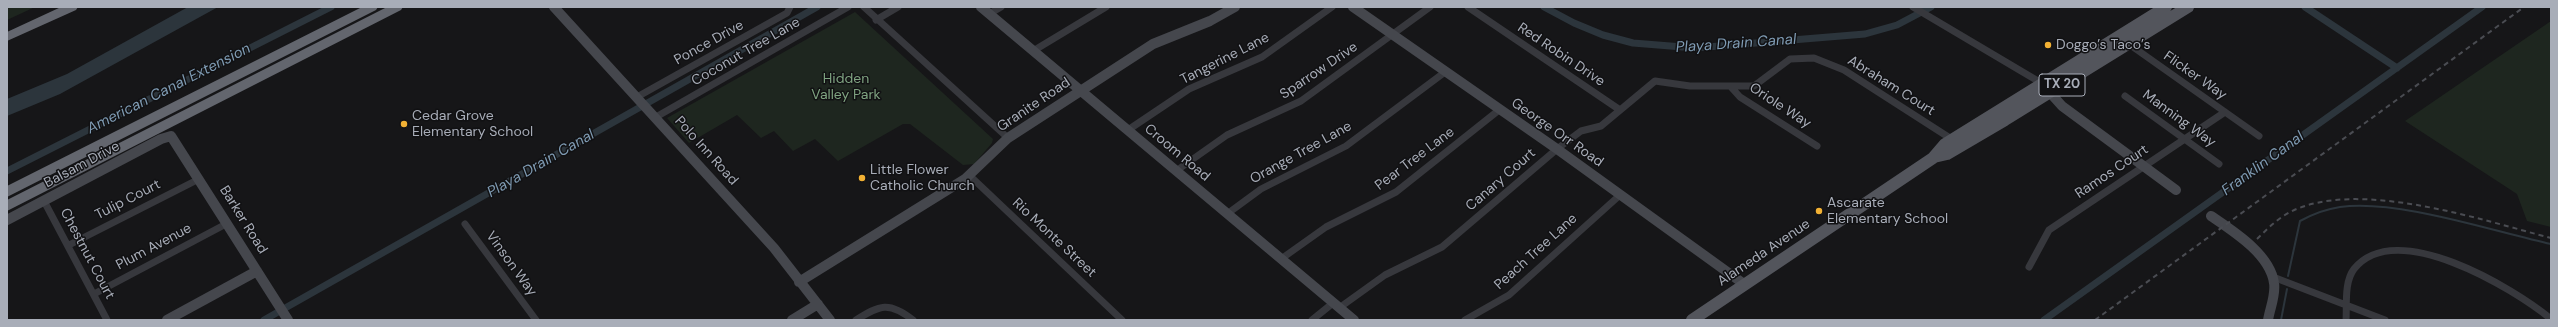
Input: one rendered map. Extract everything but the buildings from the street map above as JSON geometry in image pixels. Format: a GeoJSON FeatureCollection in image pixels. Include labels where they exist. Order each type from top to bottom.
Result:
{"type":"FeatureCollection","features":[{"type":"Feature","properties":{"kind":"highway"},"geometry":{"type":"LineString","coordinates":[[7,28],[52,7]]}},
{"type":"Feature","properties":{"kind":"highway"},"geometry":{"type":"LineString","coordinates":[[7,37],[72,7]]}},
{"type":"Feature","properties":{"kind":"highway"},"geometry":{"type":"LineString","coordinates":[[7,192],[372,7]]}},
{"type":"Feature","properties":{"kind":"highway"},"geometry":{"type":"LineString","coordinates":[[7,206],[396,7]]}},
{"type":"Feature","properties":{"kind":"main road","name":"Alameda Avenue"},"geometry":{"type":"LineString","coordinates":[[1933,158],[1947,154],[2046,88],[2118,36],[2166,7]]}},
{"type":"Feature","properties":{"kind":"main road","name":"Alameda Avenue"},"geometry":{"type":"LineString","coordinates":[[1692,320],[1933,158],[1953,140],[2128,44],[2188,7]]}},
{"type":"Feature","properties":{"kind":"street","name":"Polo Inn Road"},"geometry":{"type":"LineString","coordinates":[[554,7],[639,98],[774,248],[830,320]]}},
{"type":"Feature","properties":{"kind":"street","name":"Coconut Tree Lane"},"geometry":{"type":"LineString","coordinates":[[652,114],[848,7]]}},
{"type":"Feature","properties":{"kind":"street"},"geometry":{"type":"LineString","coordinates":[[864,7],[876,20],[1008,138]]}},
{"type":"Feature","properties":{"kind":"street"},"geometry":{"type":"LineString","coordinates":[[876,20],[898,7]]}},
{"type":"Feature","properties":{"kind":"street","name":"Croom Road"},"geometry":{"type":"LineString","coordinates":[[981,7],[1354,320]]}},
{"type":"Feature","properties":{"kind":"street"},"geometry":{"type":"LineString","coordinates":[[989,14],[1001,7]]}},
{"type":"Feature","properties":{"kind":"street"},"geometry":{"type":"LineString","coordinates":[[1034,51],[1106,7]]}},
{"type":"Feature","properties":{"kind":"street","name":"Granite Road"},"geometry":{"type":"LineString","coordinates":[[799,282],[969,175],[1008,138],[1153,44],[1210,21],[1235,7]]}},
{"type":"Feature","properties":{"kind":"street","name":"Tangerine Lane"},"geometry":{"type":"LineString","coordinates":[[1128,130],[1190,89],[1262,57],[1332,7]]}},
{"type":"Feature","properties":{"kind":"street","name":"George Orr Road"},"geometry":{"type":"LineString","coordinates":[[1353,7],[1557,149],[1744,284]]}},
{"type":"Feature","properties":{"kind":"street","name":"Sparrow Drive"},"geometry":{"type":"LineString","coordinates":[[1176,171],[1227,135],[1301,101],[1430,7]]}},
{"type":"Feature","properties":{"kind":"street","name":"Red Robin Drive"},"geometry":{"type":"LineString","coordinates":[[1468,7],[1620,110]]}},
{"type":"Feature","properties":{"kind":"street"},"geometry":{"type":"LineString","coordinates":[[1913,7],[2046,88],[2062,106],[2176,190]]}},
{"type":"Feature","properties":{"kind":"street","name":"Ponce Drive"},"geometry":{"type":"LineString","coordinates":[[639,98],[790,8]]}},
{"type":"Feature","properties":{"kind":"street","name":"Flicker Way"},"geometry":{"type":"LineString","coordinates":[[2118,36],[2259,136]]}},
{"type":"Feature","properties":{"kind":"street","name":"Canary Court"},"geometry":{"type":"LineString","coordinates":[[1312,320],[1385,275],[1442,247],[1557,149],[1581,131],[1601,126],[1655,81],[1690,86],[1731,86],[1758,84],[1788,60],[1814,58]]}},
{"type":"Feature","properties":{"kind":"street","name":"Abraham Court"},"geometry":{"type":"LineString","coordinates":[[1814,58],[1830,62],[1844,70],[1953,140]]}},
{"type":"Feature","properties":{"kind":"street","name":"Orange Tree Lane"},"geometry":{"type":"LineString","coordinates":[[1227,214],[1261,189],[1346,146],[1445,72]]}},
{"type":"Feature","properties":{"kind":"street","name":"Oriole Way"},"geometry":{"type":"LineString","coordinates":[[1731,86],[1740,96],[1817,146]]}},
{"type":"Feature","properties":{"kind":"street","name":"Manning Way"},"geometry":{"type":"LineString","coordinates":[[2125,96],[2219,164]]}},
{"type":"Feature","properties":{"kind":"street","name":"Pear Tree Lane"},"geometry":{"type":"LineString","coordinates":[[1281,259],[1326,227],[1375,204],[1396,192],[1499,110]]}},
{"type":"Feature","properties":{"kind":"street","name":"Ramos Court"},"geometry":{"type":"LineString","coordinates":[[2029,268],[2049,230],[2142,166],[2225,112]]}},
{"type":"Feature","properties":{"kind":"street","name":"Barker Road"},"geometry":{"type":"LineString","coordinates":[[171,136],[226,224],[279,304],[286,318]]}},
{"type":"Feature","properties":{"kind":"street","name":"Balsam Drive"},"geometry":{"type":"LineString","coordinates":[[7,220],[161,139],[171,136]]}},
{"type":"Feature","properties":{"kind":"street","name":"Rio Monte Street"},"geometry":{"type":"LineString","coordinates":[[969,175],[1122,320]]}},
{"type":"Feature","properties":{"kind":"street","name":"Tulip Court"},"geometry":{"type":"LineString","coordinates":[[69,245],[199,179]]}},
{"type":"Feature","properties":{"kind":"street","name":"Peach Tree Lane"},"geometry":{"type":"LineString","coordinates":[[1465,320],[1508,295],[1620,195]]}},
{"type":"Feature","properties":{"kind":"street","name":"Chestnut Court"},"geometry":{"type":"LineString","coordinates":[[44,201],[69,245],[107,320]]}},
{"type":"Feature","properties":{"kind":"street"},"geometry":{"type":"LineString","coordinates":[[2211,216],[2250,247],[2261,258],[2273,277],[2274,289],[2268,320]]}},
{"type":"Feature","properties":{"kind":"street","name":"Plum Avenue"},"geometry":{"type":"LineString","coordinates":[[94,294],[226,224]]}},
{"type":"Feature","properties":{"kind":"street","name":"Vinson Way"},"geometry":{"type":"LineString","coordinates":[[465,224],[536,320]]}},
{"type":"Feature","properties":{"kind":"street"},"geometry":{"type":"LineString","coordinates":[[2346,320],[2350,281],[2355,269],[2366,259],[2378,254],[2404,252],[2440,258],[2486,275],[2518,293],[2551,319]]}},
{"type":"Feature","properties":{"kind":"street"},"geometry":{"type":"LineString","coordinates":[[167,320],[257,271]]}},
{"type":"Feature","properties":{"kind":"street"},"geometry":{"type":"LineString","coordinates":[[2273,277],[2385,320]]}},
{"type":"Feature","properties":{"kind":"street"},"geometry":{"type":"LineString","coordinates":[[792,320],[818,304]]}},
{"type":"Feature","properties":{"kind":"street"},"geometry":{"type":"LineString","coordinates":[[856,320],[880,307],[890,305],[900,308],[913,320]]}},
{"type":"Feature","properties":{"kind":"green space"},"geometry":{"type":"Polygon","coordinates":[[[7,7],[35,7],[7,20],[7,7]]]}},
{"type":"Feature","properties":{"kind":"green space","name":"Hidden Valley Park"},"geometry":{"type":"Polygon","coordinates":[[[855,12],[993,139],[992,143],[974,164],[963,165],[910,124],[903,124],[838,161],[815,139],[793,151],[774,131],[761,138],[737,115],[689,143],[667,118],[855,12]]]}},
{"type":"Feature","properties":{"kind":"green space"},"geometry":{"type":"Polygon","coordinates":[[[2551,21],[2551,227],[2527,221],[2517,194],[2405,121],[2551,21]]]}},
{"type":"Feature","properties":{"kind":"shaded area"},"geometry":{"type":"Polygon","coordinates":[[[188,7],[218,7],[60,94],[7,116],[7,99],[67,74],[188,7]]]}},
{"type":"Feature","properties":{"kind":"waterway","name":"American Canal Extension"},"geometry":{"type":"LineString","coordinates":[[7,171],[331,7]]}},
{"type":"Feature","properties":{"kind":"waterway","name":"Playa Drain Canal"},"geometry":{"type":"LineString","coordinates":[[264,320],[817,7]]}},
{"type":"Feature","properties":{"kind":"waterway","name":"Playa Drain Canal"},"geometry":{"type":"LineString","coordinates":[[1544,7],[1574,23],[1603,35],[1633,43],[1695,48],[1865,34],[1897,25],[1931,7]]}},
{"type":"Feature","properties":{"kind":"waterway"},"geometry":{"type":"LineString","coordinates":[[2305,7],[2397,68]]}},
{"type":"Feature","properties":{"kind":"waterway","name":"Franklin Canal"},"geometry":{"type":"LineString","coordinates":[[2397,68],[2482,7]]}},
{"type":"Feature","properties":{"kind":"waterway","name":"Franklin Canal"},"geometry":{"type":"LineString","coordinates":[[2044,320],[2397,68]]}},
{"type":"Feature","properties":{"kind":"waterway"},"geometry":{"type":"LineString","coordinates":[[2288,276],[2300,221],[2320,212],[2340,207],[2363,206],[2417,212],[2551,244]]}},
{"type":"Feature","properties":{"kind":"waterway"},"geometry":{"type":"LineString","coordinates":[[2281,320],[2287,289]]}},
{"type":"Feature","properties":{"kind":"railway"},"geometry":{"type":"LineString","coordinates":[[2095,320],[2524,7]]}},
{"type":"Feature","properties":{"kind":"railway"},"geometry":{"type":"LineString","coordinates":[[2257,239],[2276,221],[2290,212],[2318,203],[2350,199],[2384,201],[2420,206],[2456,213],[2551,238]]}},
{"type":"Feature","properties":{"kind":"place","name":"Doggo’s Taco’s"},"geometry":{"type":"Point","coordinates":[2048,45]}},
{"type":"Feature","properties":{"kind":"place","name":"Cedar Grove Elementary School"},"geometry":{"type":"Point","coordinates":[404,124]}},
{"type":"Feature","properties":{"kind":"place","name":"Little Flower Catholic Church"},"geometry":{"type":"Point","coordinates":[862,178]}},
{"type":"Feature","properties":{"kind":"place","name":"Ascarate Elementary School"},"geometry":{"type":"Point","coordinates":[1819,211]}}]}
